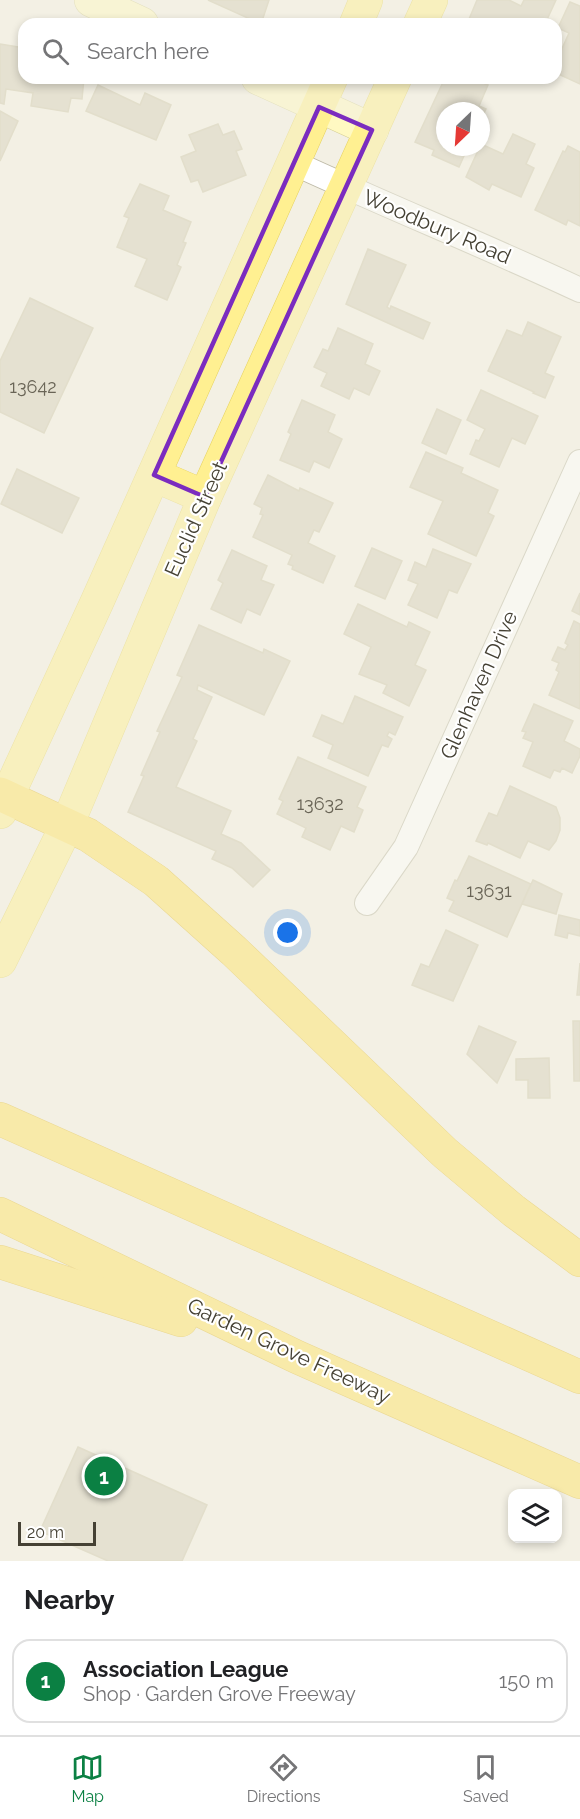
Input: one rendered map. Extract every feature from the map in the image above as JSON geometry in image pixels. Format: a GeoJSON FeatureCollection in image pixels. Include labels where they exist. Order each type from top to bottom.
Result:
{"type":"FeatureCollection","features":[{"type":"Feature","properties":{"kind":"highway"},"geometry":{"type":"LineString","coordinates":[[2,801],[88,835],[170,893],[445,1154],[514,1211],[580,1260]]}},
{"type":"Feature","properties":{"kind":"highway"},"geometry":{"type":"LineString","coordinates":[[1,1119],[580,1377]]}},
{"type":"Feature","properties":{"kind":"highway","name":"Garden Grove Freeway"},"geometry":{"type":"LineString","coordinates":[[0,1214],[297,1357],[580,1482]]}},
{"type":"Feature","properties":{"kind":"highway"},"geometry":{"type":"LineString","coordinates":[[0,1262],[297,1357]]}},
{"type":"Feature","properties":{"kind":"main road"},"geometry":{"type":"LineString","coordinates":[[358,18],[366,0]]}},
{"type":"Feature","properties":{"kind":"main road"},"geometry":{"type":"LineString","coordinates":[[423,18],[431,0]]}},
{"type":"Feature","properties":{"kind":"main road","name":"Euclid Street"},"geometry":{"type":"LineString","coordinates":[[0,961],[67,825],[206,497],[392,84]]}},
{"type":"Feature","properties":{"kind":"main road"},"geometry":{"type":"LineString","coordinates":[[2,801],[154,475],[325,92]]}},
{"type":"Feature","properties":{"kind":"main road"},"geometry":{"type":"LineString","coordinates":[[154,475],[206,497]]}},
{"type":"Feature","properties":{"kind":"street"},"geometry":{"type":"LineString","coordinates":[[91,0],[129,18]]}},
{"type":"Feature","properties":{"kind":"street"},"geometry":{"type":"LineString","coordinates":[[287,84],[325,92],[372,130]]}},
{"type":"Feature","properties":{"kind":"street","name":"Woodbury Road"},"geometry":{"type":"LineString","coordinates":[[294,163],[580,290]]}},
{"type":"Feature","properties":{"kind":"street","name":"Glenhaven Drive"},"geometry":{"type":"LineString","coordinates":[[367,903],[406,847],[580,462]]}},
{"type":"Feature","properties":{"kind":"highlighted area"},"geometry":{"type":"Polygon","coordinates":[[[319,107],[372,130],[205,497],[154,475],[319,107]]]}},
{"type":"Feature","properties":{"kind":"building"},"geometry":{"type":"Polygon","coordinates":[[[208,0],[269,0],[263,18],[248,18],[208,0]]]}},
{"type":"Feature","properties":{"kind":"building"},"geometry":{"type":"Polygon","coordinates":[[[477,0],[509,0],[521,6],[524,0],[556,0],[548,18],[470,18],[477,0]]]}},
{"type":"Feature","properties":{"kind":"building"},"geometry":{"type":"Polygon","coordinates":[[[570,2],[580,6],[580,84],[562,76],[562,49],[569,33],[562,30],[562,19],[570,2]]]}},
{"type":"Feature","properties":{"kind":"building"},"geometry":{"type":"Polygon","coordinates":[[[0,44],[18,47],[18,84],[83,84],[82,99],[71,98],[68,112],[31,106],[33,93],[6,89],[4,104],[0,103],[0,44]]]}},
{"type":"Feature","properties":{"kind":"building"},"geometry":{"type":"Polygon","coordinates":[[[442,84],[488,85],[481,102],[436,102],[436,156],[464,156],[459,167],[432,155],[434,150],[415,142],[442,84]]]}},
{"type":"Feature","properties":{"kind":"building"},"geometry":{"type":"Polygon","coordinates":[[[98,85],[140,105],[145,93],[171,105],[156,140],[86,111],[98,85]]]}},
{"type":"Feature","properties":{"kind":"building"},"geometry":{"type":"Polygon","coordinates":[[[0,111],[18,121],[0,161],[0,111]]]}},
{"type":"Feature","properties":{"kind":"building"},"geometry":{"type":"Polygon","coordinates":[[[218,124],[223,135],[234,131],[242,149],[236,151],[246,175],[203,192],[198,180],[191,182],[181,157],[196,151],[189,135],[218,124]]]}},
{"type":"Feature","properties":{"kind":"building"},"geometry":{"type":"Polygon","coordinates":[[[513,134],[535,144],[526,164],[534,168],[521,197],[492,184],[489,190],[466,177],[476,156],[490,156],[490,148],[503,154],[513,134]]]}},
{"type":"Feature","properties":{"kind":"building"},"geometry":{"type":"Polygon","coordinates":[[[568,146],[580,152],[580,226],[568,220],[566,225],[535,210],[563,151],[565,152],[568,146]]]}},
{"type":"Feature","properties":{"kind":"building"},"geometry":{"type":"Polygon","coordinates":[[[140,184],[169,196],[163,210],[191,222],[177,265],[181,267],[167,300],[135,286],[147,259],[117,247],[129,218],[124,216],[140,184]]]}},
{"type":"Feature","properties":{"kind":"building"},"geometry":{"type":"Polygon","coordinates":[[[368,249],[406,265],[387,307],[390,309],[391,306],[430,323],[423,339],[346,304],[368,249]]]}},
{"type":"Feature","properties":{"kind":"building"},"geometry":{"type":"Polygon","coordinates":[[[30,298],[93,328],[44,433],[0,412],[0,361],[30,298]]]}},
{"type":"Feature","properties":{"kind":"building"},"geometry":{"type":"Polygon","coordinates":[[[528,322],[561,337],[545,373],[554,377],[545,398],[488,371],[507,330],[522,336],[528,322]]]}},
{"type":"Feature","properties":{"kind":"building"},"geometry":{"type":"Polygon","coordinates":[[[338,328],[373,344],[365,364],[380,371],[369,395],[354,388],[349,399],[321,386],[327,373],[314,367],[323,349],[328,351],[338,328]]]}},
{"type":"Feature","properties":{"kind":"building"},"geometry":{"type":"Polygon","coordinates":[[[481,390],[538,416],[525,444],[512,438],[499,467],[470,454],[476,440],[479,441],[485,429],[467,420],[481,390]]]}},
{"type":"Feature","properties":{"kind":"building"},"geometry":{"type":"Polygon","coordinates":[[[302,400],[335,415],[328,432],[342,439],[329,468],[314,461],[309,472],[280,460],[291,434],[288,432],[302,400]]]}},
{"type":"Feature","properties":{"kind":"building"},"geometry":{"type":"Polygon","coordinates":[[[437,409],[461,420],[446,454],[422,443],[437,409]]]}},
{"type":"Feature","properties":{"kind":"building"},"geometry":{"type":"Polygon","coordinates":[[[426,452],[463,468],[461,473],[498,490],[488,513],[494,516],[476,556],[428,534],[443,501],[410,487],[426,452]]]}},
{"type":"Feature","properties":{"kind":"building"},"geometry":{"type":"Polygon","coordinates":[[[17,469],[79,498],[62,533],[1,504],[17,469]]]}},
{"type":"Feature","properties":{"kind":"building"},"geometry":{"type":"Polygon","coordinates":[[[268,475],[299,491],[300,488],[333,503],[319,532],[314,530],[308,543],[335,556],[323,583],[292,569],[293,566],[288,564],[292,555],[253,537],[263,515],[260,514],[262,508],[254,504],[268,475]]]}},
{"type":"Feature","properties":{"kind":"building"},"geometry":{"type":"Polygon","coordinates":[[[372,548],[402,561],[385,599],[355,586],[372,548]]]}},
{"type":"Feature","properties":{"kind":"building"},"geometry":{"type":"Polygon","coordinates":[[[433,549],[471,564],[457,593],[449,590],[437,618],[408,605],[418,584],[408,580],[415,562],[426,567],[433,549]]]}},
{"type":"Feature","properties":{"kind":"building"},"geometry":{"type":"Polygon","coordinates":[[[232,550],[267,566],[261,580],[274,585],[260,615],[247,609],[241,623],[211,609],[223,583],[218,580],[232,550]]]}},
{"type":"Feature","properties":{"kind":"building"},"geometry":{"type":"Polygon","coordinates":[[[580,593],[580,615],[572,611],[580,593]]]}},
{"type":"Feature","properties":{"kind":"building"},"geometry":{"type":"Polygon","coordinates":[[[358,604],[407,627],[409,622],[430,632],[415,665],[426,670],[409,706],[383,693],[387,685],[359,674],[371,647],[344,634],[358,604]]]}},
{"type":"Feature","properties":{"kind":"building"},"geometry":{"type":"Polygon","coordinates":[[[574,621],[580,624],[580,709],[549,695],[559,672],[556,670],[559,663],[552,660],[558,647],[565,650],[568,645],[565,643],[574,621]]]}},
{"type":"Feature","properties":{"kind":"building"},"geometry":{"type":"Polygon","coordinates":[[[199,625],[263,653],[264,649],[290,661],[264,715],[198,685],[197,690],[212,697],[193,739],[197,741],[176,787],[231,811],[221,834],[241,843],[270,870],[253,887],[232,868],[212,859],[216,851],[128,812],[160,732],[157,731],[182,677],[177,675],[199,625]]]}},
{"type":"Feature","properties":{"kind":"building"},"geometry":{"type":"Polygon","coordinates":[[[355,696],[403,717],[395,735],[389,732],[387,736],[392,739],[388,747],[382,745],[368,776],[328,758],[333,745],[313,736],[322,715],[343,724],[355,696]]]}},
{"type":"Feature","properties":{"kind":"building"},"geometry":{"type":"Polygon","coordinates":[[[534,704],[573,721],[564,741],[580,749],[580,756],[572,773],[562,768],[560,772],[554,770],[550,778],[523,766],[533,742],[523,738],[526,732],[522,731],[534,704]]]}},
{"type":"Feature","properties":{"kind":"building"},"geometry":{"type":"Polygon","coordinates":[[[298,757],[366,787],[357,807],[363,810],[354,832],[341,826],[330,850],[302,837],[306,828],[277,814],[283,801],[279,799],[298,757]]]}},
{"type":"Feature","properties":{"kind":"building"},"geometry":{"type":"Polygon","coordinates":[[[510,786],[556,807],[560,818],[560,830],[549,850],[528,841],[520,858],[488,843],[487,845],[476,841],[489,813],[497,816],[510,786]]]}},
{"type":"Feature","properties":{"kind":"building"},"geometry":{"type":"Polygon","coordinates":[[[469,856],[531,884],[507,937],[449,911],[454,901],[447,898],[469,856]]]}},
{"type":"Feature","properties":{"kind":"building"},"geometry":{"type":"Polygon","coordinates":[[[533,880],[562,894],[556,914],[522,904],[533,880]]]}},
{"type":"Feature","properties":{"kind":"building"},"geometry":{"type":"Polygon","coordinates":[[[559,915],[580,920],[580,936],[568,933],[567,938],[555,935],[559,915]]]}},
{"type":"Feature","properties":{"kind":"building"},"geometry":{"type":"Polygon","coordinates":[[[446,930],[478,945],[453,1001],[412,985],[421,964],[429,967],[446,930]]]}},
{"type":"Feature","properties":{"kind":"building"},"geometry":{"type":"Polygon","coordinates":[[[580,963],[580,995],[577,995],[580,963]]]}},
{"type":"Feature","properties":{"kind":"building"},"geometry":{"type":"Polygon","coordinates":[[[573,1021],[580,1021],[580,1081],[574,1081],[573,1021]]]}},
{"type":"Feature","properties":{"kind":"building"},"geometry":{"type":"Polygon","coordinates":[[[479,1026],[516,1042],[497,1083],[467,1054],[479,1026]]]}},
{"type":"Feature","properties":{"kind":"building"},"geometry":{"type":"Polygon","coordinates":[[[549,1058],[550,1098],[528,1098],[528,1080],[516,1080],[516,1059],[549,1058]]]}},
{"type":"Feature","properties":{"kind":"building"},"geometry":{"type":"Polygon","coordinates":[[[78,1447],[207,1505],[182,1561],[108,1561],[40,1531],[78,1447]]]}},
{"type":"Feature","properties":{"kind":"place","name":"Association League"},"geometry":{"type":"Point","coordinates":[104,1476]}}]}
